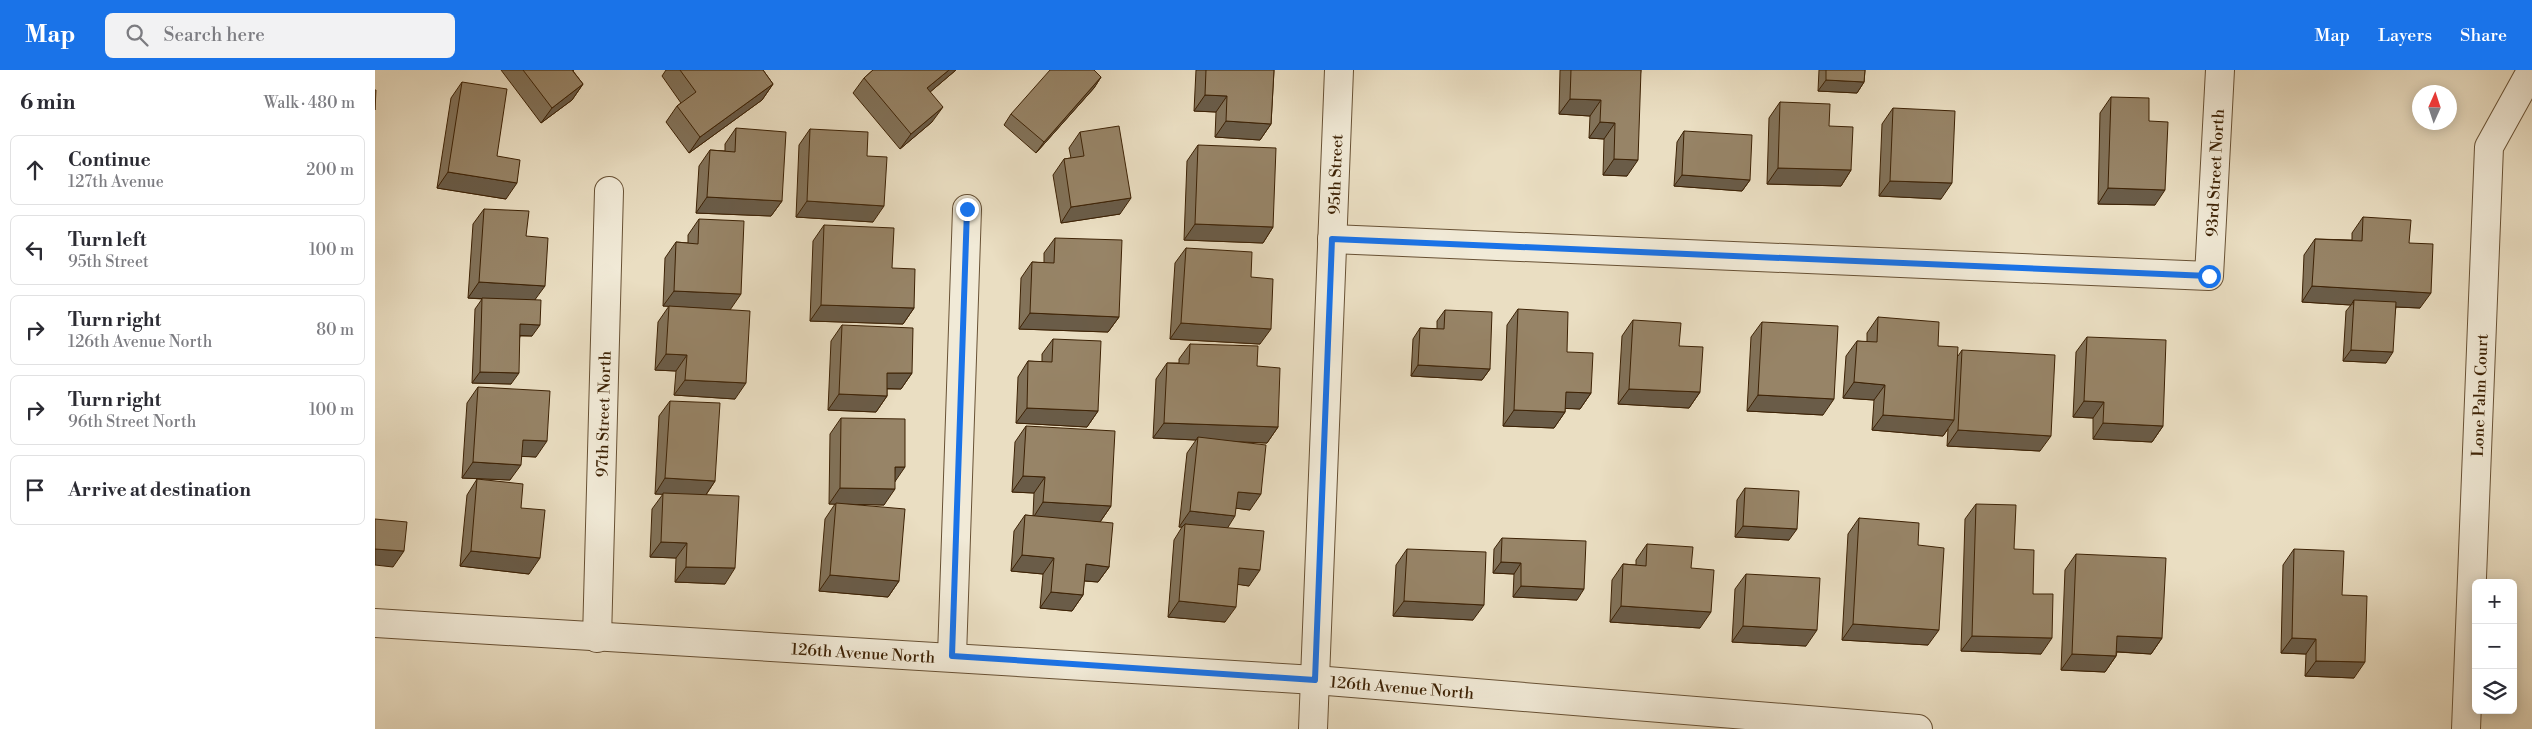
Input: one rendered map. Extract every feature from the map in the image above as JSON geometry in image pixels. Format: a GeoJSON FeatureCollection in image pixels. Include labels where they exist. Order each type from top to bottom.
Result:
{"type":"FeatureCollection","features":[{"type":"Feature","properties":{"kind":"street","name":"95th Street"},"geometry":{"type":"LineString","coordinates":[[1313,729],[1339,70]]}},
{"type":"Feature","properties":{"kind":"street","name":"93rd Street North"},"geometry":{"type":"LineString","coordinates":[[1332,239],[2209,276],[2220,70]]}},
{"type":"Feature","properties":{"kind":"street","name":"Lone Palm Court"},"geometry":{"type":"LineString","coordinates":[[2466,729],[2489,147],[2530,73]]}},
{"type":"Feature","properties":{"kind":"street","name":"97th Street North"},"geometry":{"type":"LineString","coordinates":[[597,638],[609,192]]}},
{"type":"Feature","properties":{"kind":"street"},"geometry":{"type":"LineString","coordinates":[[952,656],[967,209]]}},
{"type":"Feature","properties":{"kind":"street","name":"126th Avenue North"},"geometry":{"type":"LineString","coordinates":[[375,623],[597,638],[952,656],[1315,680],[1918,729]]}},
{"type":"Feature","properties":{"kind":"building"},"geometry":{"type":"Polygon","coordinates":[[[523,70],[572,70],[583,84],[552,108],[523,70]]]}},
{"type":"Feature","properties":{"kind":"building"},"geometry":{"type":"Polygon","coordinates":[[[680,70],[763,70],[773,84],[700,137],[677,106],[696,92],[680,70]]]}},
{"type":"Feature","properties":{"kind":"building"},"geometry":{"type":"Polygon","coordinates":[[[873,70],[949,70],[927,88],[943,107],[911,134],[864,78],[873,70]]]}},
{"type":"Feature","properties":{"kind":"building"},"geometry":{"type":"Polygon","coordinates":[[[1050,70],[1094,70],[1101,77],[1044,142],[1011,114],[1050,70]]]}},
{"type":"Feature","properties":{"kind":"building"},"geometry":{"type":"Polygon","coordinates":[[[1206,70],[1274,70],[1271,124],[1226,121],[1227,96],[1205,95],[1206,70]]]}},
{"type":"Feature","properties":{"kind":"building"},"geometry":{"type":"Polygon","coordinates":[[[1571,70],[1641,70],[1638,160],[1614,159],[1615,123],[1600,122],[1601,100],[1570,99],[1571,70]]]}},
{"type":"Feature","properties":{"kind":"building"},"geometry":{"type":"Polygon","coordinates":[[[1826,70],[1865,70],[1864,82],[1826,80],[1826,70]]]}},
{"type":"Feature","properties":{"kind":"building"},"geometry":{"type":"Polygon","coordinates":[[[462,82],[507,89],[497,156],[520,160],[517,183],[448,172],[462,82]]]}},
{"type":"Feature","properties":{"kind":"building"},"geometry":{"type":"Polygon","coordinates":[[[2111,97],[2149,98],[2149,121],[2168,122],[2165,190],[2108,188],[2111,97]]]}},
{"type":"Feature","properties":{"kind":"building"},"geometry":{"type":"Polygon","coordinates":[[[1780,102],[1830,104],[1829,126],[1853,127],[1851,170],[1778,168],[1780,102]]]}},
{"type":"Feature","properties":{"kind":"building"},"geometry":{"type":"Polygon","coordinates":[[[1893,108],[1955,111],[1952,183],[1890,181],[1893,108]]]}},
{"type":"Feature","properties":{"kind":"building"},"geometry":{"type":"Polygon","coordinates":[[[1119,126],[1131,198],[1071,207],[1064,159],[1084,156],[1080,132],[1119,126]]]}},
{"type":"Feature","properties":{"kind":"building"},"geometry":{"type":"Polygon","coordinates":[[[736,128],[786,132],[782,201],[707,197],[710,150],[735,152],[736,128]]]}},
{"type":"Feature","properties":{"kind":"building"},"geometry":{"type":"Polygon","coordinates":[[[810,129],[868,132],[867,156],[887,157],[884,206],[807,201],[810,129]]]}},
{"type":"Feature","properties":{"kind":"building"},"geometry":{"type":"Polygon","coordinates":[[[1684,131],[1752,135],[1750,180],[1682,175],[1684,131]]]}},
{"type":"Feature","properties":{"kind":"building"},"geometry":{"type":"Polygon","coordinates":[[[1198,145],[1276,148],[1273,227],[1195,224],[1198,145]]]}},
{"type":"Feature","properties":{"kind":"building"},"geometry":{"type":"Polygon","coordinates":[[[484,209],[529,211],[526,236],[548,238],[545,286],[479,282],[484,209]]]}},
{"type":"Feature","properties":{"kind":"building"},"geometry":{"type":"Polygon","coordinates":[[[2363,217],[2411,220],[2409,243],[2433,244],[2431,293],[2312,286],[2315,239],[2362,241],[2363,217]]]}},
{"type":"Feature","properties":{"kind":"building"},"geometry":{"type":"Polygon","coordinates":[[[699,219],[744,221],[741,294],[674,291],[676,242],[698,244],[699,219]]]}},
{"type":"Feature","properties":{"kind":"building"},"geometry":{"type":"Polygon","coordinates":[[[824,225],[894,228],[892,268],[915,269],[914,308],[821,305],[824,225]]]}},
{"type":"Feature","properties":{"kind":"building"},"geometry":{"type":"Polygon","coordinates":[[[1055,238],[1122,240],[1119,317],[1030,313],[1032,262],[1054,263],[1055,238]]]}},
{"type":"Feature","properties":{"kind":"building"},"geometry":{"type":"Polygon","coordinates":[[[1186,248],[1252,252],[1251,277],[1273,279],[1271,329],[1181,323],[1186,248]]]}},
{"type":"Feature","properties":{"kind":"building"},"geometry":{"type":"Polygon","coordinates":[[[482,298],[541,300],[540,325],[520,324],[519,373],[480,372],[482,298]]]}},
{"type":"Feature","properties":{"kind":"building"},"geometry":{"type":"Polygon","coordinates":[[[2354,300],[2396,302],[2393,352],[2351,350],[2354,300]]]}},
{"type":"Feature","properties":{"kind":"building"},"geometry":{"type":"Polygon","coordinates":[[[669,306],[750,311],[746,383],[685,380],[687,355],[666,354],[669,306]]]}},
{"type":"Feature","properties":{"kind":"building"},"geometry":{"type":"Polygon","coordinates":[[[1518,309],[1568,312],[1567,352],[1593,353],[1591,393],[1566,392],[1565,412],[1514,410],[1518,309]]]}},
{"type":"Feature","properties":{"kind":"building"},"geometry":{"type":"Polygon","coordinates":[[[1445,310],[1492,312],[1490,369],[1418,365],[1420,328],[1444,329],[1445,310]]]}},
{"type":"Feature","properties":{"kind":"building"},"geometry":{"type":"Polygon","coordinates":[[[1878,317],[1939,322],[1938,346],[1958,347],[1954,420],[1883,415],[1885,385],[1854,382],[1857,341],[1877,342],[1878,317]]]}},
{"type":"Feature","properties":{"kind":"building"},"geometry":{"type":"Polygon","coordinates":[[[1633,320],[1681,323],[1679,346],[1703,347],[1700,392],[1629,389],[1633,320]]]}},
{"type":"Feature","properties":{"kind":"building"},"geometry":{"type":"Polygon","coordinates":[[[1762,322],[1838,326],[1834,399],[1758,395],[1762,322]]]}},
{"type":"Feature","properties":{"kind":"building"},"geometry":{"type":"Polygon","coordinates":[[[842,325],[913,328],[912,373],[887,373],[887,396],[839,394],[842,325]]]}},
{"type":"Feature","properties":{"kind":"building"},"geometry":{"type":"Polygon","coordinates":[[[2087,337],[2166,340],[2163,426],[2103,423],[2104,402],[2084,401],[2087,337]]]}},
{"type":"Feature","properties":{"kind":"building"},"geometry":{"type":"Polygon","coordinates":[[[1053,339],[1101,341],[1098,411],[1027,408],[1028,361],[1052,362],[1053,339]]]}},
{"type":"Feature","properties":{"kind":"building"},"geometry":{"type":"Polygon","coordinates":[[[1190,344],[1258,346],[1257,366],[1280,368],[1278,427],[1164,423],[1167,363],[1189,364],[1190,344]]]}},
{"type":"Feature","properties":{"kind":"building"},"geometry":{"type":"Polygon","coordinates":[[[1962,350],[2055,355],[2051,436],[1958,430],[1962,350]]]}},
{"type":"Feature","properties":{"kind":"building"},"geometry":{"type":"Polygon","coordinates":[[[478,387],[550,391],[547,441],[523,440],[521,465],[473,462],[478,387]]]}},
{"type":"Feature","properties":{"kind":"building"},"geometry":{"type":"Polygon","coordinates":[[[670,401],[720,403],[715,481],[665,478],[670,401]]]}},
{"type":"Feature","properties":{"kind":"building"},"geometry":{"type":"Polygon","coordinates":[[[841,418],[905,419],[905,467],[895,467],[895,489],[840,488],[841,418]]]}},
{"type":"Feature","properties":{"kind":"building"},"geometry":{"type":"Polygon","coordinates":[[[1026,426],[1115,431],[1111,506],[1043,502],[1045,477],[1023,476],[1026,426]]]}},
{"type":"Feature","properties":{"kind":"building"},"geometry":{"type":"Polygon","coordinates":[[[1198,437],[1266,445],[1261,494],[1238,492],[1235,516],[1190,511],[1198,437]]]}},
{"type":"Feature","properties":{"kind":"building"},"geometry":{"type":"Polygon","coordinates":[[[477,479],[523,484],[521,508],[545,510],[540,558],[471,551],[477,479]]]}},
{"type":"Feature","properties":{"kind":"building"},"geometry":{"type":"Polygon","coordinates":[[[1745,488],[1799,491],[1797,529],[1743,526],[1745,488]]]}},
{"type":"Feature","properties":{"kind":"building"},"geometry":{"type":"Polygon","coordinates":[[[663,493],[739,496],[735,568],[686,567],[687,543],[661,542],[663,493]]]}},
{"type":"Feature","properties":{"kind":"building"},"geometry":{"type":"Polygon","coordinates":[[[836,503],[905,509],[899,581],[830,575],[836,503]]]}},
{"type":"Feature","properties":{"kind":"building"},"geometry":{"type":"Polygon","coordinates":[[[1976,504],[2016,505],[2014,549],[2034,550],[2033,594],[2053,594],[2052,638],[1972,636],[1976,504]]]}},
{"type":"Feature","properties":{"kind":"building"},"geometry":{"type":"Polygon","coordinates":[[[1025,515],[1113,523],[1109,567],[1086,564],[1083,595],[1051,592],[1054,558],[1022,555],[1025,515]]]}},
{"type":"Feature","properties":{"kind":"building"},"geometry":{"type":"Polygon","coordinates":[[[1859,518],[1919,523],[1918,545],[1944,548],[1939,630],[1853,624],[1859,518]]]}},
{"type":"Feature","properties":{"kind":"building"},"geometry":{"type":"Polygon","coordinates":[[[375,519],[407,522],[404,551],[375,549],[375,519]]]}},
{"type":"Feature","properties":{"kind":"building"},"geometry":{"type":"Polygon","coordinates":[[[1185,524],[1264,531],[1260,570],[1239,568],[1236,607],[1179,601],[1185,524]]]}},
{"type":"Feature","properties":{"kind":"building"},"geometry":{"type":"Polygon","coordinates":[[[1502,538],[1586,541],[1584,589],[1521,586],[1521,563],[1501,562],[1502,538]]]}},
{"type":"Feature","properties":{"kind":"building"},"geometry":{"type":"Polygon","coordinates":[[[1647,544],[1693,547],[1691,568],[1714,570],[1711,612],[1621,606],[1623,564],[1646,566],[1647,544]]]}},
{"type":"Feature","properties":{"kind":"building"},"geometry":{"type":"Polygon","coordinates":[[[1407,549],[1486,552],[1484,605],[1404,601],[1407,549]]]}},
{"type":"Feature","properties":{"kind":"building"},"geometry":{"type":"Polygon","coordinates":[[[2294,549],[2344,551],[2342,595],[2367,596],[2365,662],[2316,661],[2316,639],[2292,638],[2294,549]]]}},
{"type":"Feature","properties":{"kind":"building"},"geometry":{"type":"Polygon","coordinates":[[[2076,554],[2166,558],[2162,638],[2117,636],[2116,656],[2072,654],[2076,554]]]}},
{"type":"Feature","properties":{"kind":"building"},"geometry":{"type":"Polygon","coordinates":[[[1746,574],[1820,578],[1817,630],[1743,626],[1746,574]]]}},
{"type":"Feature","properties":{"kind":"route"},"geometry":{"type":"LineString","coordinates":[[967,209],[952,656],[1315,680],[1332,239],[2209,276]]}}]}
